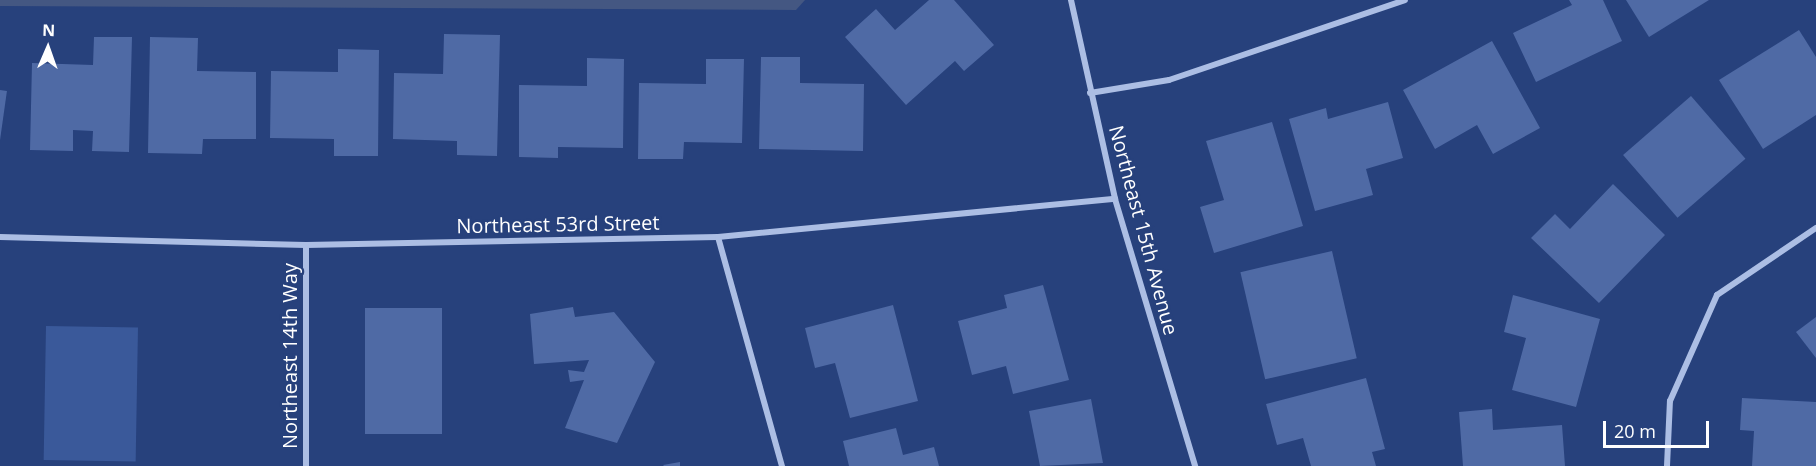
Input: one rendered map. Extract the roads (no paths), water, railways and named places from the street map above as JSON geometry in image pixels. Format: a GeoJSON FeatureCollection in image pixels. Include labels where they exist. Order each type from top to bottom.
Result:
{"type":"FeatureCollection","features":[{"type":"Feature","properties":{"kind":"street","name":"Northeast 15th Avenue"},"geometry":{"type":"LineString","coordinates":[[1071,0],[1115,199],[1195,466]]}},
{"type":"Feature","properties":{"kind":"street"},"geometry":{"type":"LineString","coordinates":[[1090,93],[1168,80],[1405,0]]}},
{"type":"Feature","properties":{"kind":"street","name":"Northeast 53rd Street"},"geometry":{"type":"LineString","coordinates":[[0,237],[306,245],[718,237],[1115,199]]}},
{"type":"Feature","properties":{"kind":"street"},"geometry":{"type":"LineString","coordinates":[[1667,466],[1670,401],[1717,295],[1816,228]]}},
{"type":"Feature","properties":{"kind":"street"},"geometry":{"type":"LineString","coordinates":[[718,237],[782,466]]}},
{"type":"Feature","properties":{"kind":"street","name":"Northeast 14th Way"},"geometry":{"type":"LineString","coordinates":[[306,245],[306,466]]}}]}
